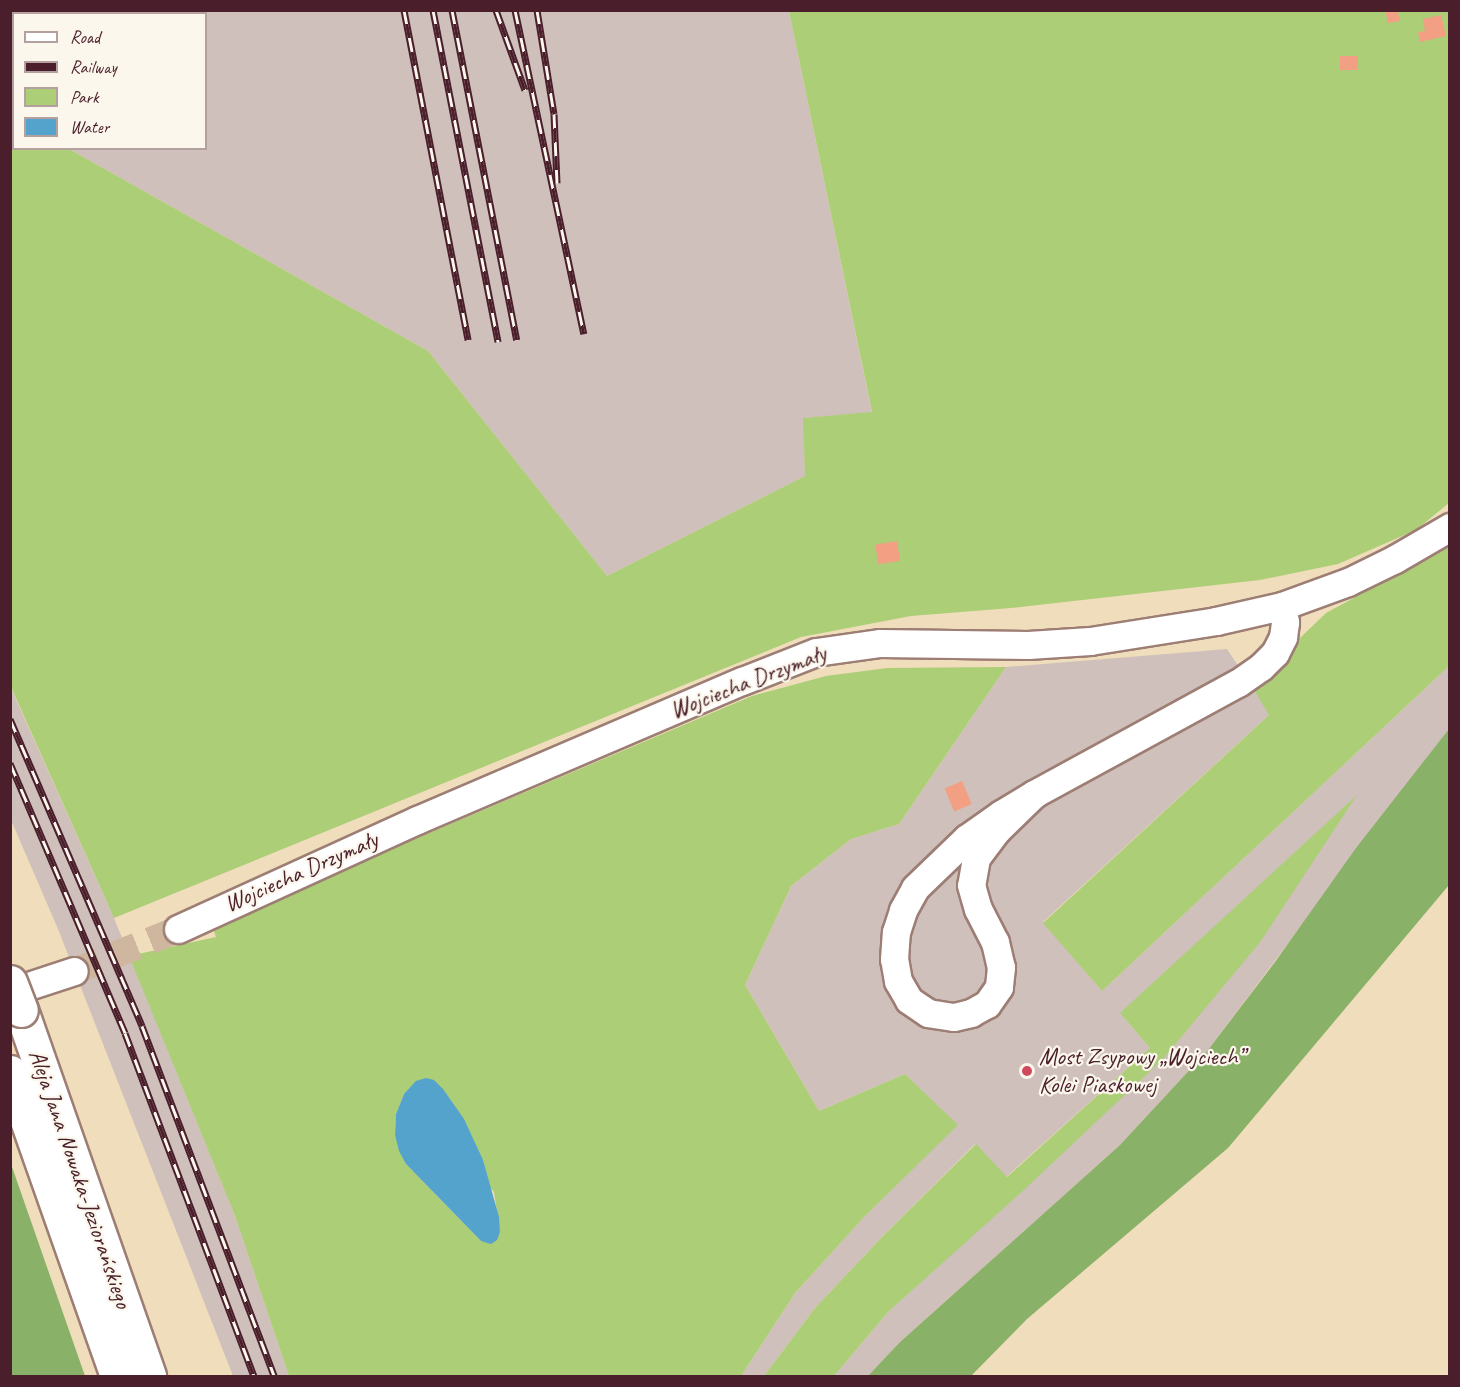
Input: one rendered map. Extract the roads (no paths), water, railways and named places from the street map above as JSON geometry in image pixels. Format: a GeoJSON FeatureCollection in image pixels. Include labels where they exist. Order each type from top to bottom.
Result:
{"type":"FeatureCollection","features":[{"type":"Feature","properties":{"kind":"main road","name":"Aleja Jana Nowaka-Jeziorańskiego"},"geometry":{"type":"LineString","coordinates":[[14,995],[149,1377]]}},
{"type":"Feature","properties":{"kind":"main road","name":"Aleja Jana Nowaka-Jeziorańskiego"},"geometry":{"type":"LineString","coordinates":[[10,1072],[117,1377]]}},
{"type":"Feature","properties":{"kind":"street","name":"Wojciecha Drzymały"},"geometry":{"type":"LineString","coordinates":[[178,929],[417,820],[742,681],[816,652],[880,642],[1028,645],[1090,641],[1216,621],[1282,606],[1376,568],[1449,527]]}},
{"type":"Feature","properties":{"kind":"street"},"geometry":{"type":"LineString","coordinates":[[1034,794],[997,830],[976,858],[971,885],[978,909],[995,942],[1001,967],[999,987],[987,1004],[971,1013],[953,1017],[928,1012],[909,1000],[898,981],[894,959],[896,932],[903,910],[915,888],[967,838],[1034,794],[1238,682],[1261,667],[1275,652],[1283,637],[1285,622],[1282,606]]}},
{"type":"Feature","properties":{"kind":"street"},"geometry":{"type":"LineString","coordinates":[[14,995],[74,971]]}},
{"type":"Feature","properties":{"kind":"water"},"geometry":{"type":"Polygon","coordinates":[[[426,1078],[434,1080],[443,1089],[464,1119],[483,1160],[499,1217],[500,1232],[497,1240],[491,1244],[481,1241],[406,1164],[399,1151],[395,1135],[396,1114],[404,1094],[416,1081],[426,1078]]]}},
{"type":"Feature","properties":{"kind":"tunnel"},"geometry":{"type":"LineString","coordinates":[[74,971],[178,929]]}},
{"type":"Feature","properties":{"kind":"railway"},"geometry":{"type":"LineString","coordinates":[[404,10],[468,340]]}},
{"type":"Feature","properties":{"kind":"railway"},"geometry":{"type":"LineString","coordinates":[[433,10],[498,342]]}},
{"type":"Feature","properties":{"kind":"railway"},"geometry":{"type":"LineString","coordinates":[[452,10],[517,340]]}},
{"type":"Feature","properties":{"kind":"railway"},"geometry":{"type":"LineString","coordinates":[[496,10],[525,90]]}},
{"type":"Feature","properties":{"kind":"railway"},"geometry":{"type":"LineString","coordinates":[[515,10],[584,334]]}},
{"type":"Feature","properties":{"kind":"railway"},"geometry":{"type":"LineString","coordinates":[[537,10],[554,114],[557,183]]}},
{"type":"Feature","properties":{"kind":"railway"},"geometry":{"type":"LineString","coordinates":[[10,719],[142,1026],[274,1376]]}},
{"type":"Feature","properties":{"kind":"railway"},"geometry":{"type":"LineString","coordinates":[[10,763],[125,1033],[254,1376]]}},
{"type":"Feature","properties":{"kind":"place","name":"Most Zsypowy „Wojciech” Kolei Piaskowej"},"geometry":{"type":"Point","coordinates":[1027,1071]}}]}
